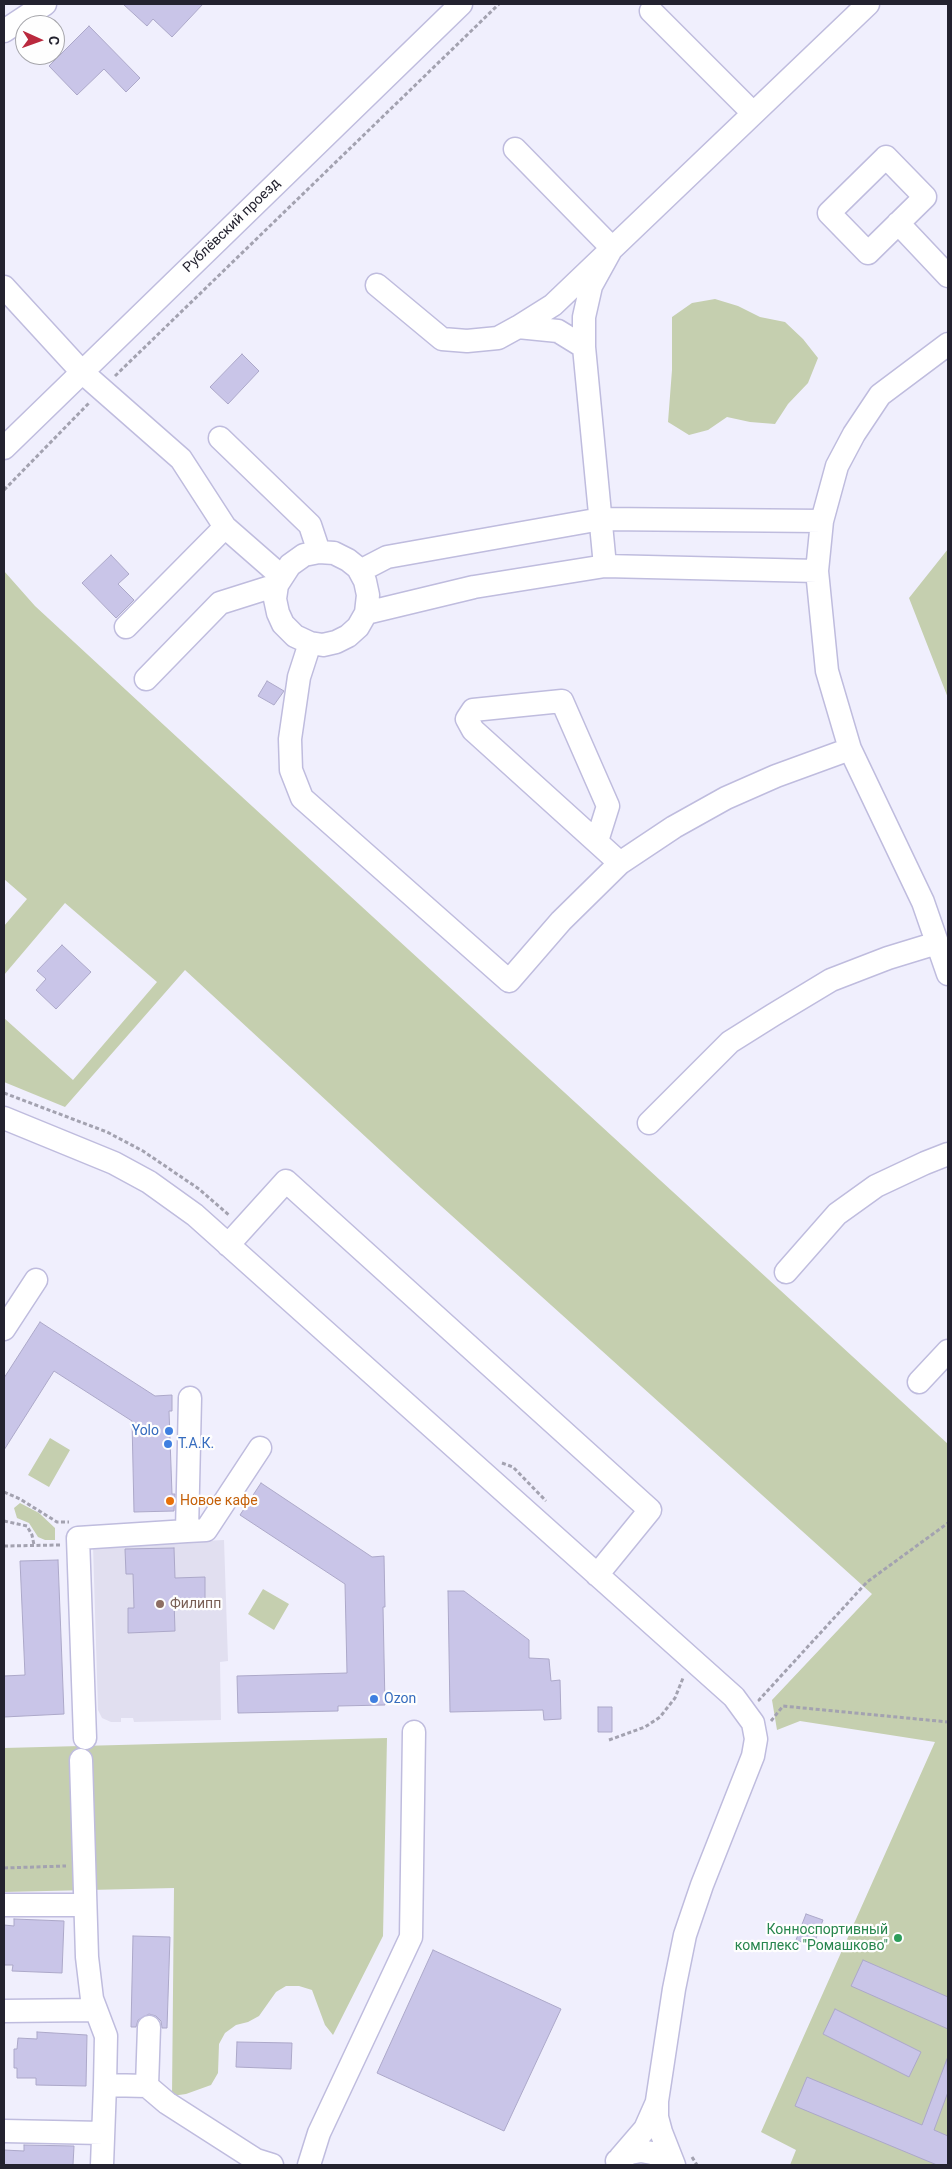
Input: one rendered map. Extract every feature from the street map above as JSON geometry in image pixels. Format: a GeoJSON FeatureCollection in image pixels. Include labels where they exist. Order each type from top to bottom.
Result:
{"type":"FeatureCollection","features":[{"type":"Feature","properties":{"kind":"street"},"geometry":{"type":"LineString","coordinates":[[4,31],[45,4]]}},
{"type":"Feature","properties":{"kind":"street","name":"Рублёвский проезд"},"geometry":{"type":"LineString","coordinates":[[4,448],[461,4]]}},
{"type":"Feature","properties":{"kind":"street"},"geometry":{"type":"LineString","coordinates":[[378,285],[442,339],[467,341],[498,338],[518,327],[553,305],[868,4]]}},
{"type":"Feature","properties":{"kind":"street"},"geometry":{"type":"LineString","coordinates":[[651,11],[753,113]]}},
{"type":"Feature","properties":{"kind":"street"},"geometry":{"type":"LineString","coordinates":[[515,149],[612,248]]}},
{"type":"Feature","properties":{"kind":"street"},"geometry":{"type":"LineString","coordinates":[[898,224],[948,276]]}},
{"type":"Feature","properties":{"kind":"street"},"geometry":{"type":"LineString","coordinates":[[605,566],[584,347],[584,317],[591,286],[612,248]]}},
{"type":"Feature","properties":{"kind":"street"},"geometry":{"type":"LineString","coordinates":[[4,287],[82,372],[181,459],[226,527],[279,580]]}},
{"type":"Feature","properties":{"kind":"street"},"geometry":{"type":"LineString","coordinates":[[518,327],[558,331],[584,347]]}},
{"type":"Feature","properties":{"kind":"street"},"geometry":{"type":"LineString","coordinates":[[948,344],[880,395],[854,434],[837,466],[822,521],[817,571],[827,671],[850,749],[923,902],[948,974]]}},
{"type":"Feature","properties":{"kind":"street"},"geometry":{"type":"LineString","coordinates":[[220,438],[310,526],[319,552]]}},
{"type":"Feature","properties":{"kind":"street"},"geometry":{"type":"LineString","coordinates":[[360,571],[387,557],[601,519],[822,521]]}},
{"type":"Feature","properties":{"kind":"street"},"geometry":{"type":"LineString","coordinates":[[126,627],[226,527]]}},
{"type":"Feature","properties":{"kind":"street"},"geometry":{"type":"LineString","coordinates":[[319,552],[334,553],[348,560],[360,571],[365,581],[368,595],[366,613],[358,627],[348,636],[336,642],[323,645],[310,643],[295,636],[283,624],[278,613],[276,599],[279,580],[290,564],[304,555],[319,552]]}},
{"type":"Feature","properties":{"kind":"street"},"geometry":{"type":"LineString","coordinates":[[366,613],[474,587],[605,566],[817,571]]}},
{"type":"Feature","properties":{"kind":"street"},"geometry":{"type":"LineString","coordinates":[[146,679],[220,602],[279,580]]}},
{"type":"Feature","properties":{"kind":"street"},"geometry":{"type":"LineString","coordinates":[[310,643],[299,677],[290,740],[291,770],[302,798],[509,981],[561,921],[620,862],[674,827],[726,798],[776,776],[850,749]]}},
{"type":"Feature","properties":{"kind":"street"},"geometry":{"type":"LineString","coordinates":[[597,841],[608,806],[562,701],[473,710],[467,719],[473,730],[620,862]]}},
{"type":"Feature","properties":{"kind":"street"},"geometry":{"type":"LineString","coordinates":[[649,1123],[730,1042],[773,1014],[831,980],[888,958],[937,943]]}},
{"type":"Feature","properties":{"kind":"street"},"geometry":{"type":"LineString","coordinates":[[4,1118],[114,1163],[149,1182],[195,1215],[734,1697],[753,1723],[756,1739],[753,1756],[702,1885],[686,1935],[674,1989],[657,2101],[657,2117],[661,2132],[679,2162]]}},
{"type":"Feature","properties":{"kind":"street"},"geometry":{"type":"LineString","coordinates":[[786,1272],[837,1214],[876,1186],[948,1154]]}},
{"type":"Feature","properties":{"kind":"street"},"geometry":{"type":"LineString","coordinates":[[228,1245],[286,1181],[650,1510],[596,1575]]}},
{"type":"Feature","properties":{"kind":"street"},"geometry":{"type":"LineString","coordinates":[[4,1329],[36,1280]]}},
{"type":"Feature","properties":{"kind":"street"},"geometry":{"type":"LineString","coordinates":[[919,1382],[948,1351]]}},
{"type":"Feature","properties":{"kind":"street"},"geometry":{"type":"LineString","coordinates":[[187,1531],[190,1398]]}},
{"type":"Feature","properties":{"kind":"street"},"geometry":{"type":"LineString","coordinates":[[85,1738],[78,1538],[206,1530],[260,1448]]}},
{"type":"Feature","properties":{"kind":"street"},"geometry":{"type":"LineString","coordinates":[[309,2165],[319,2133],[411,1937],[414,1732]]}},
{"type":"Feature","properties":{"kind":"street"},"geometry":{"type":"LineString","coordinates":[[81,1760],[89,1981],[94,2010],[106,2036],[102,2165]]}},
{"type":"Feature","properties":{"kind":"street"},"geometry":{"type":"LineString","coordinates":[[4,1905],[85,1904]]}},
{"type":"Feature","properties":{"kind":"street"},"geometry":{"type":"LineString","coordinates":[[4,2011],[94,2010]]}},
{"type":"Feature","properties":{"kind":"street"},"geometry":{"type":"LineString","coordinates":[[147,2086],[149,2027]]}},
{"type":"Feature","properties":{"kind":"street"},"geometry":{"type":"LineString","coordinates":[[105,2085],[147,2086],[168,2103],[256,2160],[272,2165]]}},
{"type":"Feature","properties":{"kind":"street"},"geometry":{"type":"LineString","coordinates":[[616,2162],[645,2129],[657,2101]]}},
{"type":"Feature","properties":{"kind":"street"},"geometry":{"type":"LineString","coordinates":[[4,2131],[103,2133]]}},
{"type":"Feature","properties":{"kind":"street"},"geometry":{"type":"LineString","coordinates":[[616,2162],[630,2154],[641,2152],[652,2153],[679,2162]]}},
{"type":"Feature","properties":{"kind":"path"},"geometry":{"type":"LineString","coordinates":[[4,490],[102,390],[499,4]]}},
{"type":"Feature","properties":{"kind":"path"},"geometry":{"type":"LineString","coordinates":[[4,1492],[20,1499],[57,1522],[70,1522],[70,1530]]}},
{"type":"Feature","properties":{"kind":"path"},"geometry":{"type":"LineString","coordinates":[[4,1521],[27,1526],[32,1535],[34,1545]]}},
{"type":"Feature","properties":{"kind":"path"},"geometry":{"type":"LineString","coordinates":[[764,1708],[759,1700],[867,1582],[948,1523]]}},
{"type":"Feature","properties":{"kind":"path"},"geometry":{"type":"LineString","coordinates":[[4,1546],[61,1544]]}},
{"type":"Feature","properties":{"kind":"path"},"geometry":{"type":"LineString","coordinates":[[609,1740],[645,1727],[660,1717],[676,1698],[683,1678]]}},
{"type":"Feature","properties":{"kind":"path"},"geometry":{"type":"LineString","coordinates":[[769,1723],[783,1706],[948,1722]]}},
{"type":"Feature","properties":{"kind":"path"},"geometry":{"type":"LineString","coordinates":[[767,1715],[770,1729]]}},
{"type":"Feature","properties":{"kind":"path"},"geometry":{"type":"LineString","coordinates":[[4,1868],[84,1866]]}},
{"type":"Feature","properties":{"kind":"path"},"geometry":{"type":"LineString","coordinates":[[679,2162],[697,2165]]}},
{"type":"Feature","properties":{"kind":"shaded area","name":"Филипп"},"geometry":{"type":"Polygon","coordinates":[[[224,1540],[228,1661],[220,1662],[221,1720],[134,1722],[133,1718],[121,1718],[121,1722],[111,1722],[102,1718],[98,1710],[93,1546],[224,1540]]]}},
{"type":"Feature","properties":{"kind":"green space"},"geometry":{"type":"Polygon","coordinates":[[[715,299],[738,306],[760,317],[785,322],[803,339],[818,358],[808,383],[788,404],[775,424],[750,422],[727,417],[708,430],[689,435],[668,422],[672,370],[672,317],[692,303],[715,299]]]}},
{"type":"Feature","properties":{"kind":"green space"},"geometry":{"type":"Polygon","coordinates":[[[948,549],[948,698],[909,598],[948,549]]]}},
{"type":"Feature","properties":{"kind":"green space"},"geometry":{"type":"Polygon","coordinates":[[[4,571],[35,606],[948,1444],[948,2165],[790,2165],[796,2150],[761,2132],[935,1742],[800,1721],[777,1730],[772,1700],[872,1594],[421,1188],[185,970],[65,1107],[4,1082],[4,1018],[73,1080],[157,982],[65,903],[4,975],[4,926],[27,899],[4,879],[4,571]]]}},
{"type":"Feature","properties":{"kind":"green space"},"geometry":{"type":"Polygon","coordinates":[[[50,1438],[70,1450],[49,1487],[28,1475],[50,1438]]]}},
{"type":"Feature","properties":{"kind":"green space"},"geometry":{"type":"Polygon","coordinates":[[[20,1503],[39,1513],[55,1528],[55,1540],[45,1540],[38,1537],[29,1523],[17,1518],[14,1508],[20,1503]]]}},
{"type":"Feature","properties":{"kind":"green space"},"geometry":{"type":"Polygon","coordinates":[[[263,1589],[289,1604],[274,1630],[248,1614],[263,1589]]]}},
{"type":"Feature","properties":{"kind":"green space"},"geometry":{"type":"Polygon","coordinates":[[[387,1738],[383,1936],[333,2035],[325,2025],[312,1990],[299,1986],[286,1986],[276,1992],[259,2016],[248,2022],[236,2025],[225,2033],[219,2044],[218,2073],[211,2085],[186,2094],[172,2096],[174,1888],[4,1892],[4,1748],[387,1738]]]}},
{"type":"Feature","properties":{"kind":"building"},"geometry":{"type":"Polygon","coordinates":[[[123,4],[203,4],[172,37],[153,19],[147,26],[123,4]]]}},
{"type":"Feature","properties":{"kind":"building"},"geometry":{"type":"Polygon","coordinates":[[[89,26],[140,78],[126,92],[104,69],[77,95],[49,66],[65,65],[65,50],[89,26]]]}},
{"type":"Feature","properties":{"kind":"building"},"geometry":{"type":"Polygon","coordinates":[[[242,354],[259,371],[228,404],[210,387],[242,354]]]}},
{"type":"Feature","properties":{"kind":"building"},"geometry":{"type":"Polygon","coordinates":[[[111,555],[129,574],[118,584],[134,600],[116,618],[82,583],[111,555]]]}},
{"type":"Feature","properties":{"kind":"building"},"geometry":{"type":"Polygon","coordinates":[[[267,681],[284,691],[274,705],[258,696],[267,681]]]}},
{"type":"Feature","properties":{"kind":"building"},"geometry":{"type":"Polygon","coordinates":[[[62,945],[91,972],[56,1009],[36,990],[46,979],[37,971],[62,945]]]}},
{"type":"Feature","properties":{"kind":"building"},"geometry":{"type":"Polygon","coordinates":[[[40,1322],[155,1396],[172,1395],[172,1411],[169,1411],[172,1494],[175,1494],[174,1511],[134,1512],[132,1421],[54,1371],[4,1450],[4,1378],[40,1322]]]}},
{"type":"Feature","properties":{"kind":"building"},"geometry":{"type":"Polygon","coordinates":[[[261,1483],[372,1557],[384,1556],[385,1705],[338,1706],[338,1711],[238,1713],[237,1676],[347,1673],[345,1584],[240,1515],[261,1483]]]}},
{"type":"Feature","properties":{"kind":"building"},"geometry":{"type":"Polygon","coordinates":[[[174,1548],[175,1578],[205,1577],[205,1600],[174,1601],[175,1631],[128,1633],[128,1608],[134,1608],[133,1574],[126,1574],[125,1549],[174,1548]]]}},
{"type":"Feature","properties":{"kind":"building"},"geometry":{"type":"Polygon","coordinates":[[[58,1560],[64,1714],[4,1717],[4,1676],[25,1675],[20,1561],[58,1560]]]}},
{"type":"Feature","properties":{"kind":"building"},"geometry":{"type":"Polygon","coordinates":[[[448,1591],[464,1591],[529,1640],[529,1658],[549,1659],[551,1681],[560,1680],[561,1719],[544,1720],[543,1710],[450,1712],[448,1591]]]}},
{"type":"Feature","properties":{"kind":"building"},"geometry":{"type":"Polygon","coordinates":[[[598,1707],[612,1707],[612,1732],[598,1732],[598,1707]]]}},
{"type":"Feature","properties":{"kind":"building"},"geometry":{"type":"Polygon","coordinates":[[[806,1914],[823,1920],[813,1946],[796,1940],[806,1914]]]}},
{"type":"Feature","properties":{"kind":"building"},"geometry":{"type":"Polygon","coordinates":[[[14,1919],[64,1921],[62,1973],[12,1971],[13,1965],[4,1965],[4,1925],[14,1926],[14,1919]]]}},
{"type":"Feature","properties":{"kind":"building"},"geometry":{"type":"Polygon","coordinates":[[[133,1936],[170,1937],[167,2028],[162,2028],[161,2021],[156,2016],[149,2014],[138,2020],[136,2027],[131,2027],[133,1936]]]}},
{"type":"Feature","properties":{"kind":"building"},"geometry":{"type":"Polygon","coordinates":[[[433,1950],[561,2009],[504,2131],[377,2073],[433,1950]]]}},
{"type":"Feature","properties":{"kind":"building"},"geometry":{"type":"Polygon","coordinates":[[[863,1960],[948,1997],[948,2029],[851,1986],[863,1960]]]}},
{"type":"Feature","properties":{"kind":"building"},"geometry":{"type":"Polygon","coordinates":[[[835,2009],[921,2052],[909,2077],[823,2034],[835,2009]]]}},
{"type":"Feature","properties":{"kind":"building"},"geometry":{"type":"Polygon","coordinates":[[[37,2032],[87,2035],[86,2086],[36,2085],[36,2078],[17,2078],[17,2068],[14,2068],[14,2049],[17,2049],[18,2038],[37,2039],[37,2032]]]}},
{"type":"Feature","properties":{"kind":"building"},"geometry":{"type":"Polygon","coordinates":[[[237,2042],[292,2043],[291,2069],[236,2067],[237,2042]]]}},
{"type":"Feature","properties":{"kind":"building"},"geometry":{"type":"Polygon","coordinates":[[[947,2059],[948,2092],[934,2130],[948,2136],[948,2165],[937,2165],[795,2106],[807,2077],[922,2125],[947,2059]]]}},
{"type":"Feature","properties":{"kind":"building"},"geometry":{"type":"Polygon","coordinates":[[[24,2145],[74,2146],[73,2165],[4,2165],[4,2150],[24,2151],[24,2145]]]}},
{"type":"Feature","properties":{"kind":"place","name":"Yolo"},"geometry":{"type":"Point","coordinates":[169,1431]}},
{"type":"Feature","properties":{"kind":"place","name":"Т.А.К."},"geometry":{"type":"Point","coordinates":[168,1444]}},
{"type":"Feature","properties":{"kind":"place","name":"Новое кафе"},"geometry":{"type":"Point","coordinates":[170,1501]}},
{"type":"Feature","properties":{"kind":"place","name":"Филипп"},"geometry":{"type":"Point","coordinates":[160,1604]}},
{"type":"Feature","properties":{"kind":"place","name":"Ozon"},"geometry":{"type":"Point","coordinates":[374,1699]}},
{"type":"Feature","properties":{"kind":"place","name":"Конноспортивный комплекс \"Ромашково\""},"geometry":{"type":"Point","coordinates":[898,1938]}}]}
